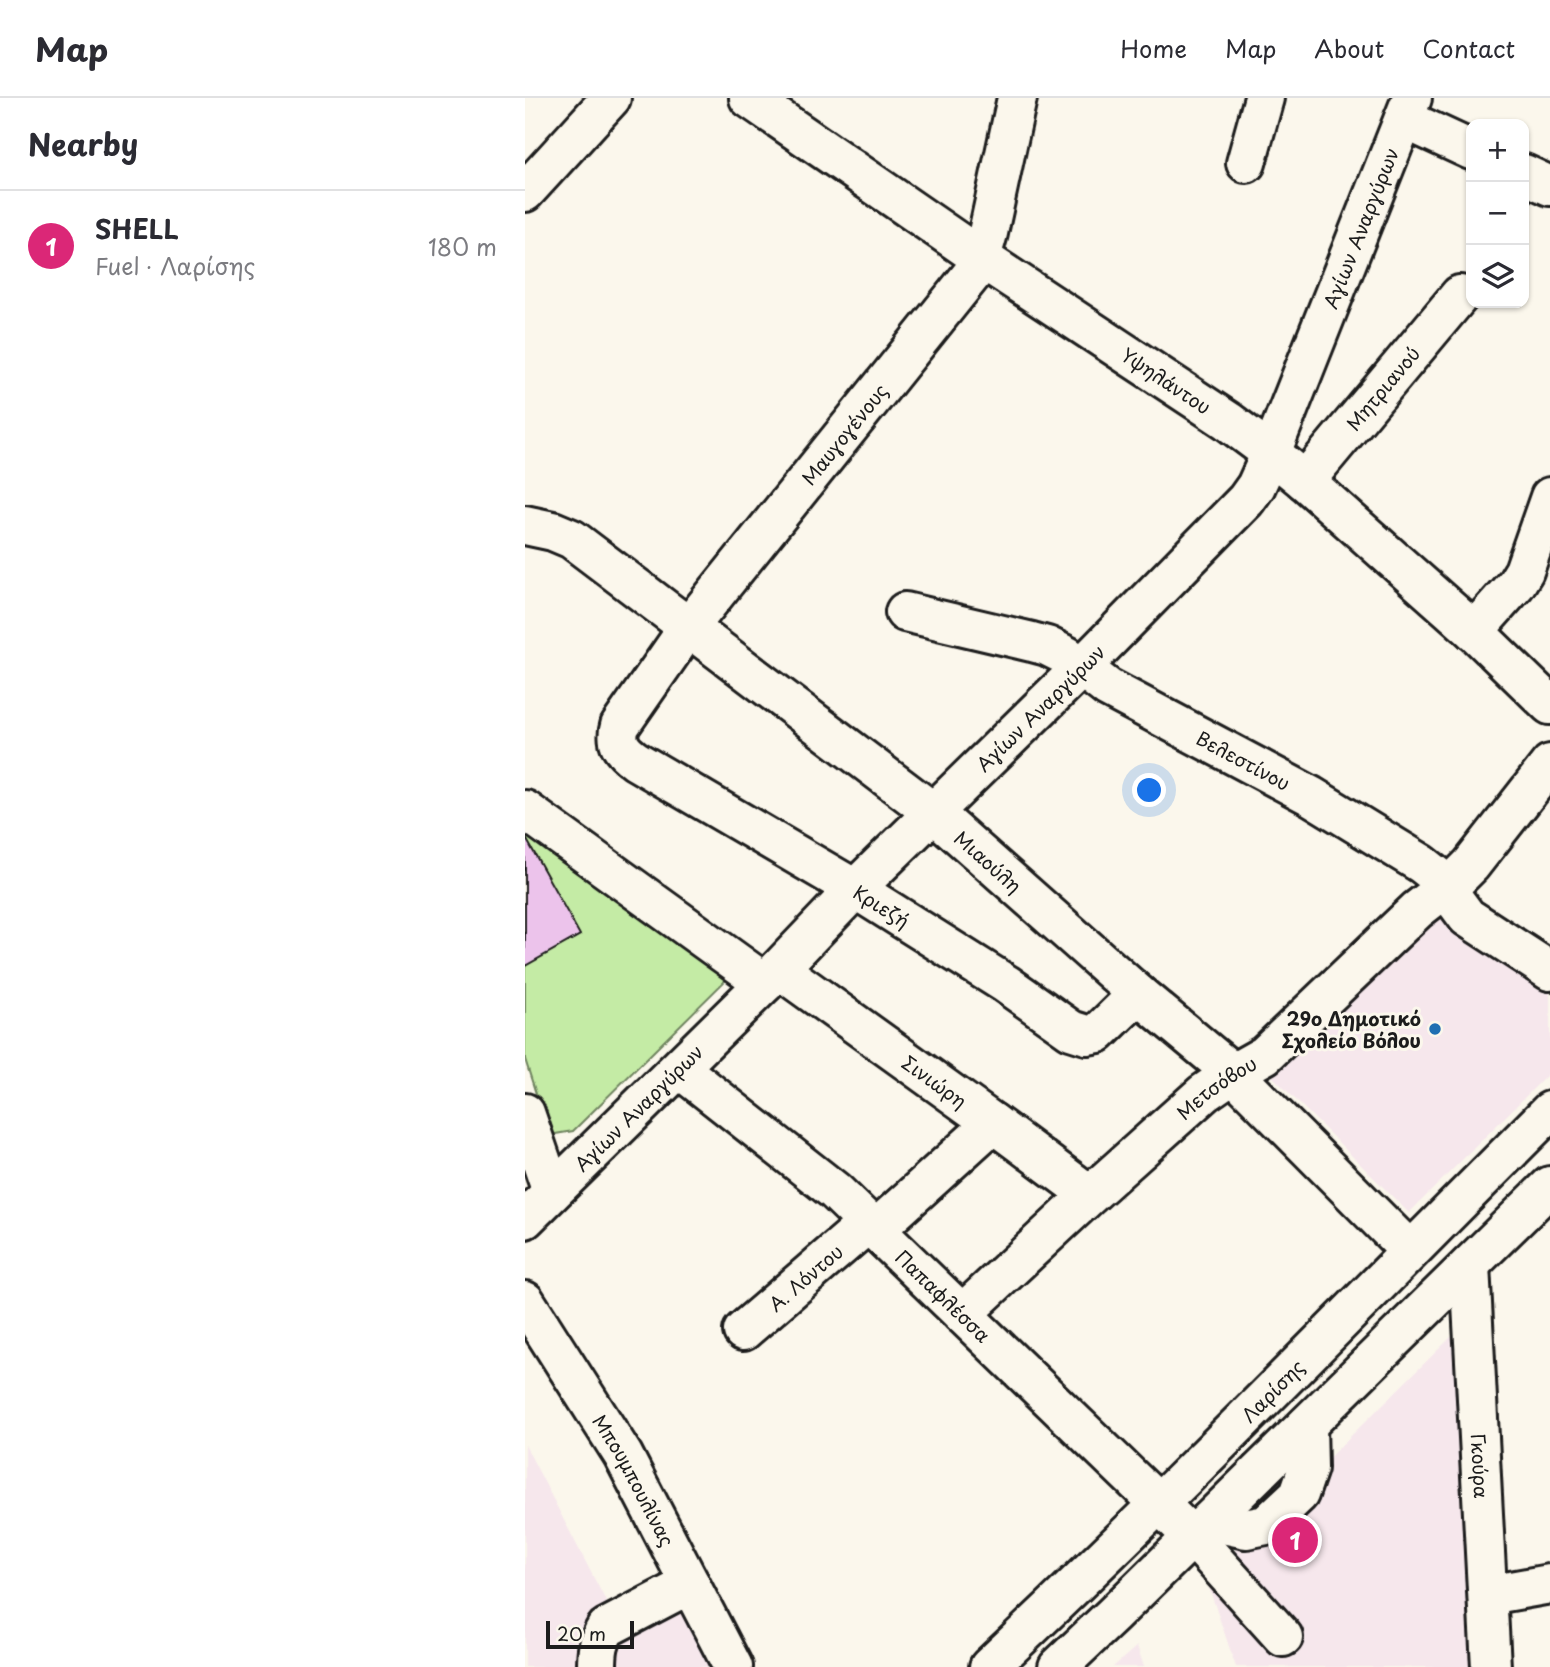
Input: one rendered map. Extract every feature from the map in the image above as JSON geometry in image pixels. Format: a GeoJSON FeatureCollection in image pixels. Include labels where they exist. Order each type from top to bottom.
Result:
{"type":"FeatureCollection","features":[{"type":"Feature","properties":{"kind":"street"},"geometry":{"type":"LineString","coordinates":[[529,180],[611,98]]}},
{"type":"Feature","properties":{"kind":"street","name":"Υψηλάντου"},"geometry":{"type":"LineString","coordinates":[[749,98],[981,258],[1228,421],[1271,453],[1474,631],[1550,705]]}},
{"type":"Feature","properties":{"kind":"street","name":"Μαυγογένους"},"geometry":{"type":"LineString","coordinates":[[619,744],[617,735],[620,726],[688,628],[973,273],[981,258],[988,233],[1017,98]]}},
{"type":"Feature","properties":{"kind":"street"},"geometry":{"type":"LineString","coordinates":[[1246,163],[1264,98]]}},
{"type":"Feature","properties":{"kind":"street"},"geometry":{"type":"LineString","coordinates":[[1408,108],[1466,147]]}},
{"type":"Feature","properties":{"kind":"street","name":"Αγίων Αναργύρων"},"geometry":{"type":"LineString","coordinates":[[525,1219],[680,1069],[855,889],[1082,667],[1231,517],[1256,486],[1408,108]]}},
{"type":"Feature","properties":{"kind":"street"},"geometry":{"type":"LineString","coordinates":[[1529,176],[1550,186]]}},
{"type":"Feature","properties":{"kind":"street","name":"Μητριανού"},"geometry":{"type":"LineString","coordinates":[[1305,481],[1460,295]]}},
{"type":"Feature","properties":{"kind":"street"},"geometry":{"type":"LineString","coordinates":[[1474,631],[1516,584],[1524,570],[1550,497]]}},
{"type":"Feature","properties":{"kind":"street","name":"Μιαούλη"},"geometry":{"type":"LineString","coordinates":[[525,525],[553,531],[572,539],[933,813],[1233,1073],[1410,1251]]}},
{"type":"Feature","properties":{"kind":"street","name":"Βελεστίνου"},"geometry":{"type":"LineString","coordinates":[[905,611],[1047,646],[1067,656],[1108,688],[1311,796],[1422,864],[1436,876],[1467,917],[1550,971]]}},
{"type":"Feature","properties":{"kind":"street","name":"Κριεζή"},"geometry":{"type":"LineString","coordinates":[[619,744],[625,753],[636,761],[855,889],[1006,984],[1070,1030],[1087,1035],[1098,1033],[1138,993]]}},
{"type":"Feature","properties":{"kind":"street","name":"Μετσόβου"},"geometry":{"type":"LineString","coordinates":[[962,1314],[1204,1093],[1265,1055],[1417,910],[1471,865],[1550,764]]}},
{"type":"Feature","properties":{"kind":"street","name":"Σινιώρη"},"geometry":{"type":"LineString","coordinates":[[525,810],[993,1123],[1090,1195]]}},
{"type":"Feature","properties":{"kind":"street","name":"Παπαφλέσσα"},"geometry":{"type":"LineString","coordinates":[[680,1069],[835,1191],[1159,1504],[1201,1529],[1283,1637]]}},
{"type":"Feature","properties":{"kind":"street","name":"Λαρίσης"},"geometry":{"type":"LineString","coordinates":[[989,1667],[1159,1504],[1550,1111]]}},
{"type":"Feature","properties":{"kind":"street"},"geometry":{"type":"LineString","coordinates":[[525,1113],[552,1192]]}},
{"type":"Feature","properties":{"kind":"street","name":"Α. Λόντου"},"geometry":{"type":"LineString","coordinates":[[743,1331],[993,1123]]}},
{"type":"Feature","properties":{"kind":"street"},"geometry":{"type":"LineString","coordinates":[[1058,1667],[1550,1186]]}},
{"type":"Feature","properties":{"kind":"street","name":"Γκούρα"},"geometry":{"type":"LineString","coordinates":[[1470,1265],[1491,1667]]}},
{"type":"Feature","properties":{"kind":"street","name":"Μπουμπουλίνας"},"geometry":{"type":"LineString","coordinates":[[525,1301],[622,1455],[733,1667]]}},
{"type":"Feature","properties":{"kind":"street"},"geometry":{"type":"LineString","coordinates":[[597,1667],[597,1649],[605,1628],[690,1584]]}},
{"type":"Feature","properties":{"kind":"street"},"geometry":{"type":"LineString","coordinates":[[1487,1595],[1550,1584]]}},
{"type":"Feature","properties":{"kind":"shaded area","name":"29ο Δημοτικό Σχολείο Βόλου"},"geometry":{"type":"Polygon","coordinates":[[[1440,916],[1550,986],[1550,1072],[1409,1213],[1271,1075],[1440,916]]]}},
{"type":"Feature","properties":{"kind":"shaded area"},"geometry":{"type":"Polygon","coordinates":[[[1453,1335],[1460,1363],[1476,1667],[1236,1667],[1206,1579],[1453,1335]]]}},
{"type":"Feature","properties":{"kind":"shaded area"},"geometry":{"type":"Polygon","coordinates":[[[525,1445],[609,1607],[672,1580],[717,1667],[525,1667],[525,1445]]]}},
{"type":"Feature","properties":{"kind":"shaded area"},"geometry":{"type":"Polygon","coordinates":[[[1137,1646],[1144,1667],[1113,1667],[1137,1646]]]}},
{"type":"Feature","properties":{"kind":"green space"},"geometry":{"type":"Polygon","coordinates":[[[525,827],[732,974],[573,1131],[549,1135],[525,1059],[525,827]]]}},
{"type":"Feature","properties":{"kind":"building"},"geometry":{"type":"Polygon","coordinates":[[[527,840],[580,935],[525,966],[525,841],[527,840]]]}},
{"type":"Feature","properties":{"kind":"place","name":"29ο Δημοτικό Σχολείο Βόλου"},"geometry":{"type":"Point","coordinates":[1435,1029]}},
{"type":"Feature","properties":{"kind":"place","name":"SHELL"},"geometry":{"type":"Point","coordinates":[1295,1540]}}]}
